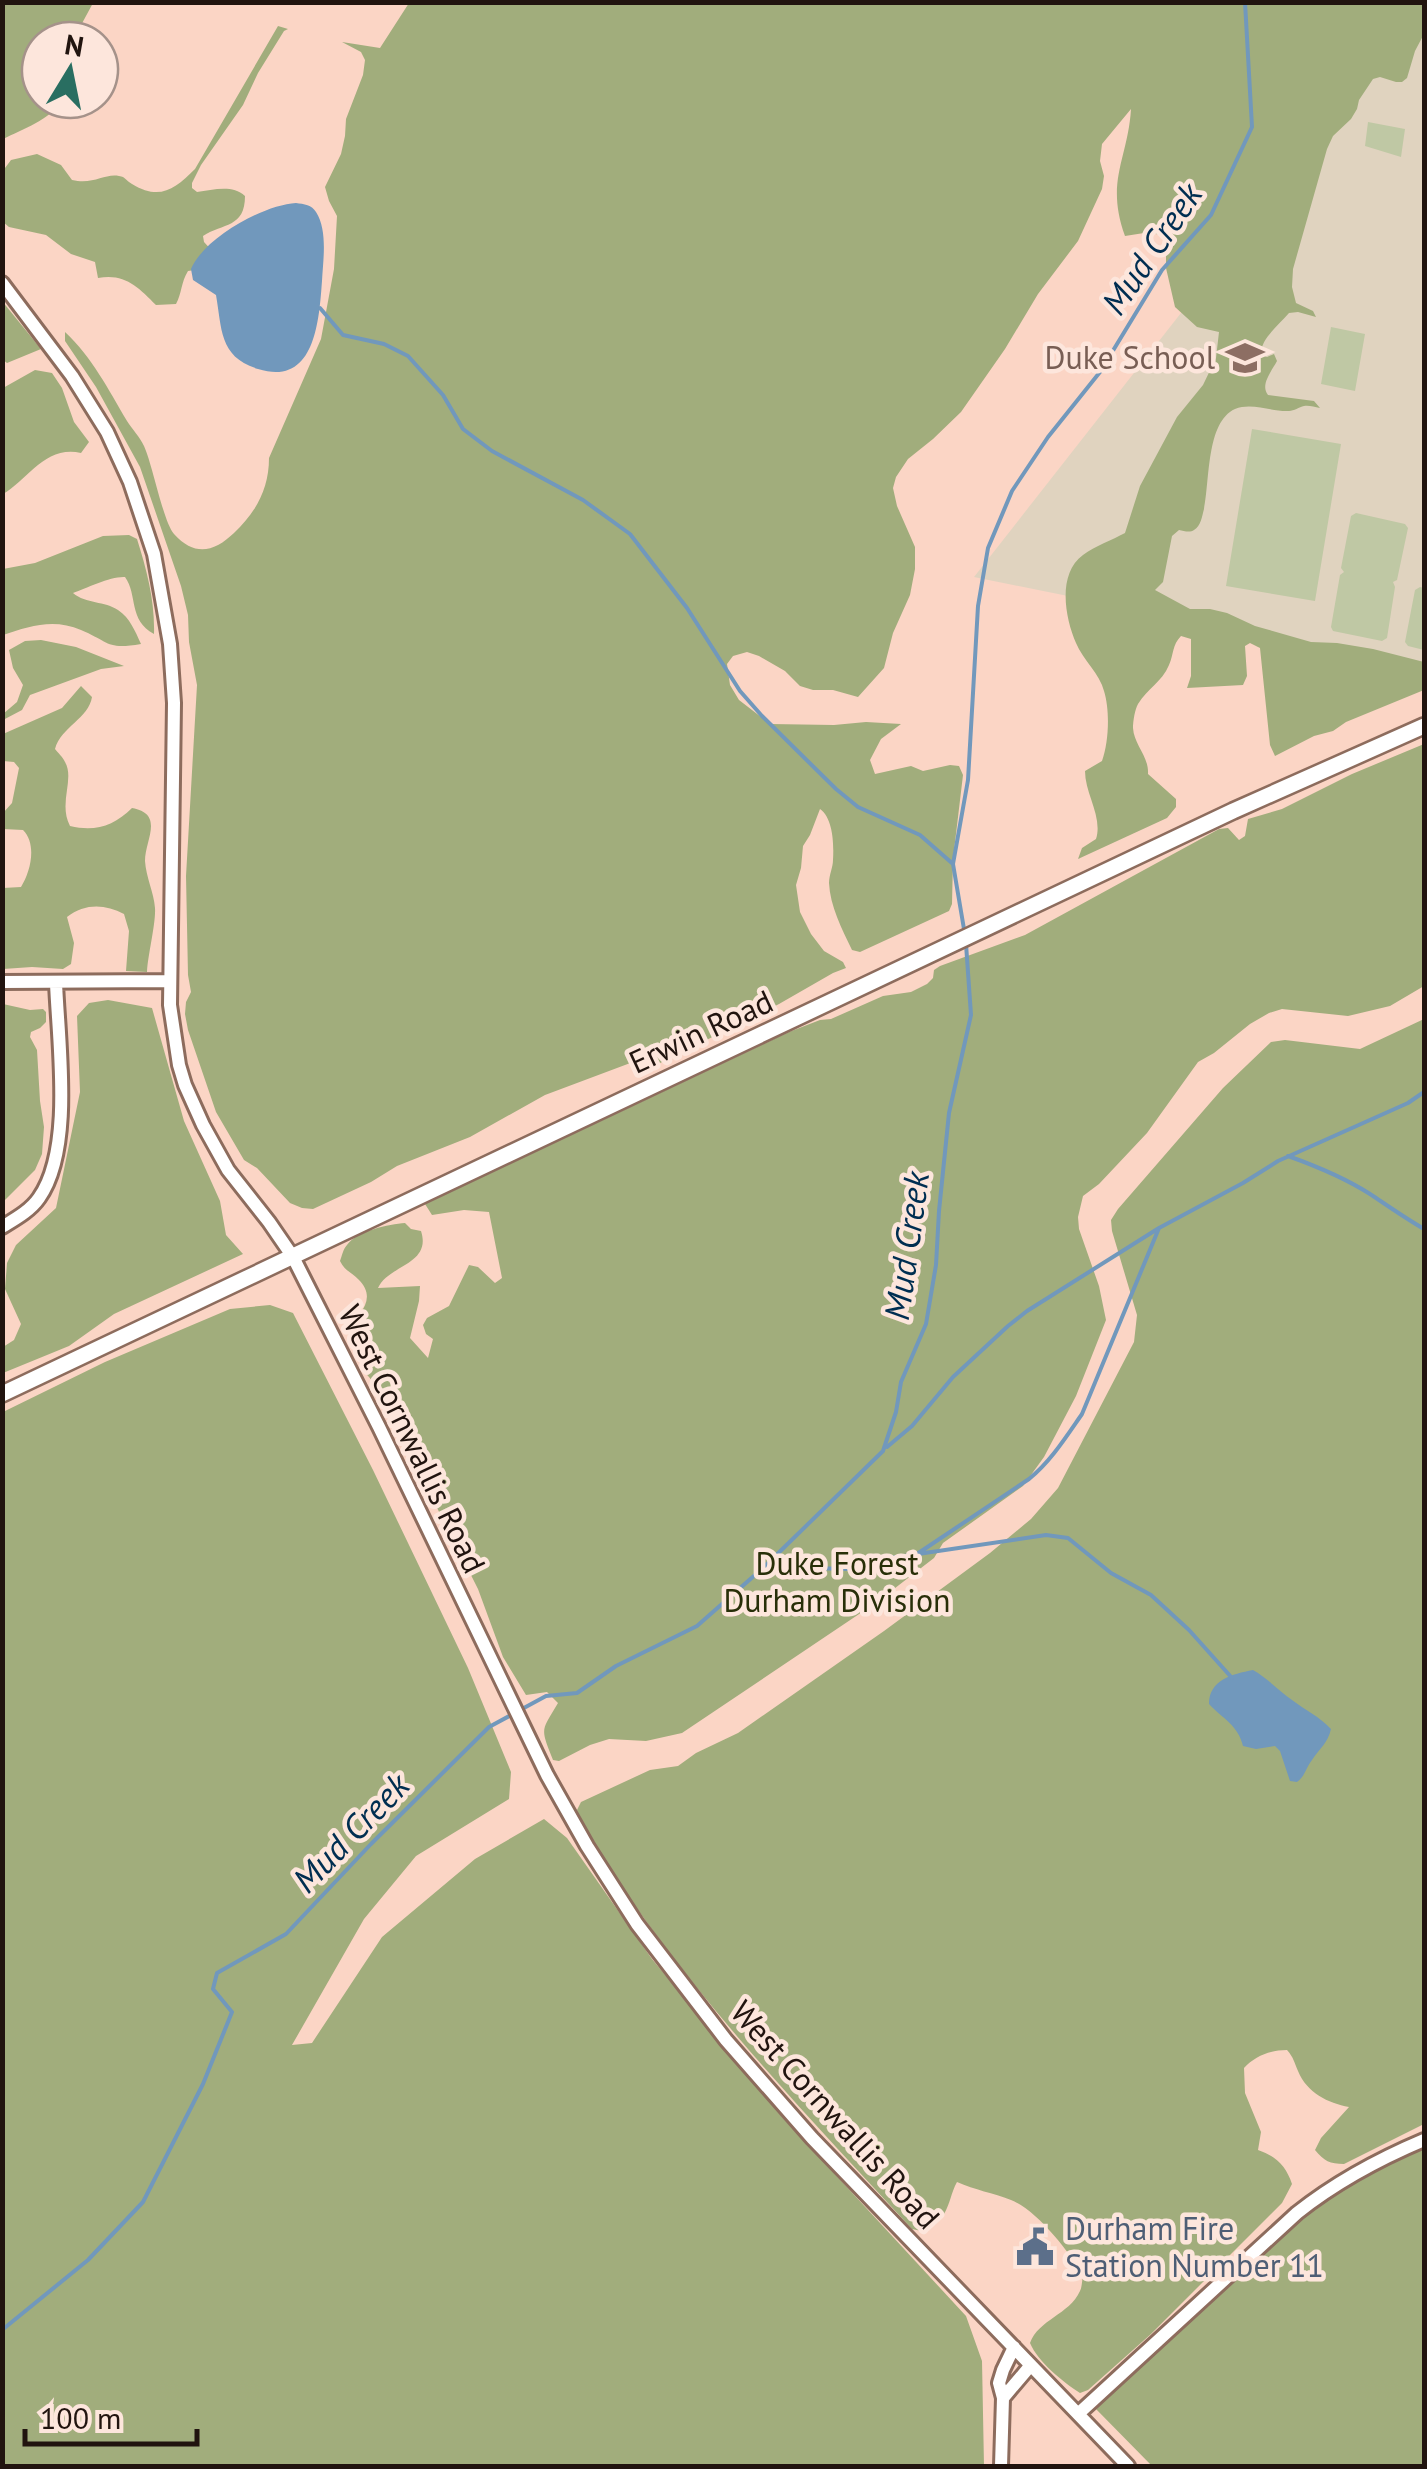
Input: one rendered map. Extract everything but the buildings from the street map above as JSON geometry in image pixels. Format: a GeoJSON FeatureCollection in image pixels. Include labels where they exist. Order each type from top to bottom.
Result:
{"type":"FeatureCollection","features":[{"type":"Feature","properties":{"kind":"main road","name":"Erwin Road"},"geometry":{"type":"LineString","coordinates":[[2,1394],[1233,812],[1424,726]]}},
{"type":"Feature","properties":{"kind":"street","name":"West Cornwallis Road"},"geometry":{"type":"LineString","coordinates":[[2,282],[62,362],[107,432],[142,513],[156,564],[170,644],[174,704],[169,980],[174,1040],[192,1104],[228,1170],[292,1257],[379,1427],[521,1725],[618,1896],[726,2040],[812,2138],[1128,2466]]}},
{"type":"Feature","properties":{"kind":"street"},"geometry":{"type":"LineString","coordinates":[[2,982],[169,980]]}},
{"type":"Feature","properties":{"kind":"street"},"geometry":{"type":"LineString","coordinates":[[2,1227],[39,1198],[57,1153],[62,1109],[56,982]]}},
{"type":"Feature","properties":{"kind":"street"},"geometry":{"type":"LineString","coordinates":[[1078,2414],[1322,2193],[1424,2140]]}},
{"type":"Feature","properties":{"kind":"street"},"geometry":{"type":"LineString","coordinates":[[1001,2466],[1003,2398],[999,2383],[1014,2348]]}},
{"type":"Feature","properties":{"kind":"street"},"geometry":{"type":"LineString","coordinates":[[1003,2398],[1031,2365]]}},
{"type":"Feature","properties":{"kind":"shaded area","name":"Duke School"},"geometry":{"type":"Polygon","coordinates":[[[1424,3],[1424,668],[974,577],[1424,3]]]}},
{"type":"Feature","properties":{"kind":"green space"},"geometry":{"type":"Polygon","coordinates":[[[3,2],[93,3],[84,20],[20,20],[20,120],[40,120],[3,139],[3,2]]]}},
{"type":"Feature","properties":{"kind":"green space"},"geometry":{"type":"Polygon","coordinates":[[[409,3],[1424,3],[1424,34],[1407,78],[1402,82],[1373,79],[1351,119],[1333,136],[1327,149],[1293,269],[1296,303],[1313,311],[1316,317],[1289,313],[1261,349],[1261,355],[1274,354],[1277,361],[1266,383],[1268,395],[1314,401],[1320,408],[1306,406],[1282,411],[1248,407],[1235,409],[1226,416],[1214,439],[1201,521],[1192,531],[1179,530],[1172,536],[1163,582],[1155,590],[1190,609],[1227,613],[1255,626],[1311,642],[1373,649],[1424,662],[1424,690],[1275,756],[1270,745],[1260,648],[1250,643],[1245,646],[1247,676],[1243,685],[1187,688],[1191,676],[1191,639],[1181,636],[1166,671],[1138,704],[1133,728],[1148,774],[1176,799],[1176,807],[1167,818],[1078,859],[1082,848],[1096,839],[1098,831],[1085,771],[1102,761],[1108,716],[1102,685],[1072,633],[1066,597],[1069,573],[1083,555],[1125,533],[1140,486],[1177,417],[1203,385],[1216,358],[1219,332],[1197,327],[1175,307],[1166,268],[1166,235],[1125,236],[1117,185],[1131,109],[1102,144],[1102,189],[1078,241],[1038,294],[961,412],[908,459],[896,477],[893,488],[915,547],[915,569],[884,668],[858,697],[800,686],[785,671],[747,652],[733,656],[727,664],[730,685],[739,700],[770,724],[901,724],[881,739],[870,760],[875,774],[911,766],[923,771],[959,766],[963,775],[949,911],[860,952],[852,950],[832,900],[829,883],[833,839],[828,819],[820,809],[803,846],[796,885],[800,912],[824,951],[846,968],[652,1067],[654,1063],[648,1060],[633,1062],[545,1095],[470,1137],[397,1166],[313,1209],[290,1203],[257,1168],[244,1160],[216,1112],[188,1030],[185,1014],[191,992],[186,876],[197,685],[188,615],[140,467],[96,387],[65,341],[65,332],[91,363],[142,443],[174,534],[197,549],[212,548],[227,539],[260,499],[269,458],[321,339],[334,269],[337,216],[325,187],[341,154],[346,119],[365,60],[361,52],[342,42],[380,48],[409,3]]]}},
{"type":"Feature","properties":{"kind":"green space"},"geometry":{"type":"Polygon","coordinates":[[[278,26],[288,29],[192,183],[197,192],[240,192],[245,196],[244,206],[232,223],[203,236],[215,254],[209,268],[188,271],[176,304],[156,305],[123,280],[98,278],[95,262],[71,254],[46,235],[9,227],[3,222],[2,172],[11,160],[37,154],[61,165],[72,180],[119,176],[151,192],[181,182],[195,169],[278,26]]]}},
{"type":"Feature","properties":{"kind":"green space"},"geometry":{"type":"Polygon","coordinates":[[[1368,122],[1405,129],[1401,157],[1365,146],[1368,122]]]}},
{"type":"Feature","properties":{"kind":"green space"},"geometry":{"type":"Polygon","coordinates":[[[2,301],[41,349],[7,363],[3,360],[2,301]]]}},
{"type":"Feature","properties":{"kind":"green space"},"geometry":{"type":"Polygon","coordinates":[[[1331,327],[1365,334],[1355,391],[1321,384],[1331,327]]]}},
{"type":"Feature","properties":{"kind":"green space"},"geometry":{"type":"Polygon","coordinates":[[[35,370],[52,373],[74,422],[89,442],[81,453],[68,452],[47,459],[3,494],[3,388],[35,370]]]}},
{"type":"Feature","properties":{"kind":"green space"},"geometry":{"type":"Polygon","coordinates":[[[1252,429],[1341,444],[1315,601],[1226,586],[1252,429]]]}},
{"type":"Feature","properties":{"kind":"green space"},"geometry":{"type":"Polygon","coordinates":[[[1356,513],[1405,524],[1408,528],[1397,580],[1393,582],[1387,638],[1382,641],[1333,631],[1331,627],[1340,575],[1344,572],[1341,568],[1351,516],[1356,513]]]}},
{"type":"Feature","properties":{"kind":"green space"},"geometry":{"type":"Polygon","coordinates":[[[129,535],[137,539],[147,574],[154,634],[140,622],[129,584],[125,577],[119,577],[73,593],[118,610],[141,644],[109,644],[61,624],[32,626],[3,635],[3,569],[35,563],[103,536],[129,535]]]}},
{"type":"Feature","properties":{"kind":"green space"},"geometry":{"type":"Polygon","coordinates":[[[1424,588],[1424,650],[1405,642],[1415,590],[1424,588]]]}},
{"type":"Feature","properties":{"kind":"green space"},"geometry":{"type":"Polygon","coordinates":[[[25,641],[76,647],[124,666],[101,669],[30,695],[22,710],[3,720],[3,714],[17,702],[23,685],[9,650],[25,641]]]}},
{"type":"Feature","properties":{"kind":"green space"},"geometry":{"type":"Polygon","coordinates":[[[81,686],[92,697],[90,704],[55,749],[68,769],[67,817],[70,826],[96,828],[132,808],[148,816],[151,829],[145,861],[155,914],[147,972],[126,971],[129,931],[124,914],[95,906],[67,917],[74,943],[71,964],[63,969],[3,969],[3,888],[21,887],[30,866],[31,850],[23,830],[3,829],[3,813],[12,803],[19,768],[14,762],[3,761],[3,734],[62,708],[81,686]]]}},
{"type":"Feature","properties":{"kind":"green space","name":"Duke Forest Durham Division"},"geometry":{"type":"Polygon","coordinates":[[[1424,744],[1424,986],[1390,1006],[1348,1016],[1282,1009],[1250,1024],[1198,1062],[1147,1133],[1083,1196],[1079,1229],[1106,1320],[1076,1396],[1044,1457],[1023,1486],[943,1543],[934,1558],[877,1602],[682,1733],[646,1741],[609,1739],[559,1761],[553,1760],[544,1730],[558,1703],[547,1692],[526,1695],[503,1657],[478,1589],[404,1448],[380,1390],[363,1370],[363,1346],[351,1341],[346,1329],[367,1299],[364,1286],[340,1261],[347,1245],[366,1232],[391,1225],[405,1223],[421,1231],[423,1242],[415,1258],[390,1274],[378,1288],[420,1286],[410,1338],[428,1358],[433,1339],[423,1325],[427,1318],[449,1306],[469,1265],[478,1267],[495,1283],[502,1278],[489,1212],[464,1210],[432,1215],[425,1204],[789,1032],[883,996],[911,992],[927,984],[940,966],[1025,935],[1219,829],[1228,828],[1239,840],[1245,836],[1248,819],[1282,809],[1424,744]]]}},
{"type":"Feature","properties":{"kind":"green space"},"geometry":{"type":"Polygon","coordinates":[[[108,1000],[152,1008],[184,1121],[220,1201],[226,1235],[243,1254],[114,1314],[69,1346],[3,1373],[3,1347],[14,1340],[21,1324],[5,1289],[7,1263],[16,1245],[56,1208],[80,1092],[77,1016],[89,1003],[108,1000]]]}},
{"type":"Feature","properties":{"kind":"green space"},"geometry":{"type":"Polygon","coordinates":[[[3,1004],[43,1009],[46,1022],[30,1037],[37,1050],[44,1127],[42,1154],[35,1170],[3,1202],[3,1004]]]}},
{"type":"Feature","properties":{"kind":"green space"},"geometry":{"type":"Polygon","coordinates":[[[1424,1019],[1424,2124],[1344,2164],[1331,2162],[1315,2150],[1349,2107],[1313,2091],[1287,2050],[1253,2060],[1244,2068],[1245,2093],[1261,2132],[1258,2150],[1280,2162],[1292,2184],[1282,2203],[1151,2334],[1080,2393],[1045,2364],[1030,2343],[1040,2328],[1069,2306],[1082,2286],[1083,2275],[1052,2233],[1021,2205],[957,2182],[938,2221],[926,2232],[912,2229],[780,2086],[686,1975],[617,1879],[580,1822],[577,1810],[581,1802],[650,1770],[678,1766],[738,1733],[884,1631],[1031,1519],[1058,1488],[1134,1342],[1137,1315],[1112,1231],[1111,1220],[1118,1209],[1223,1088],[1271,1042],[1285,1040],[1360,1049],[1424,1019]]]}},
{"type":"Feature","properties":{"kind":"green space"},"geometry":{"type":"Polygon","coordinates":[[[270,1305],[293,1313],[468,1668],[511,1772],[509,1799],[416,1856],[364,1919],[292,2045],[312,2043],[382,1937],[475,1859],[544,1819],[567,1838],[652,1959],[783,2118],[966,2316],[982,2361],[984,2466],[3,2466],[3,1412],[105,1362],[230,1309],[270,1305]]]}},
{"type":"Feature","properties":{"kind":"green space"},"geometry":{"type":"Polygon","coordinates":[[[1424,2144],[1424,2466],[1152,2466],[1094,2407],[1291,2223],[1338,2189],[1424,2144]]]}},
{"type":"Feature","properties":{"kind":"water"},"geometry":{"type":"Polygon","coordinates":[[[296,203],[314,210],[322,228],[321,297],[315,331],[303,360],[292,368],[277,372],[258,369],[245,364],[229,349],[216,295],[193,280],[191,269],[208,246],[236,225],[268,210],[296,203]]]}},
{"type":"Feature","properties":{"kind":"water"},"geometry":{"type":"Polygon","coordinates":[[[1253,1670],[1331,1729],[1297,1782],[1290,1781],[1275,1746],[1243,1746],[1234,1727],[1209,1704],[1217,1684],[1253,1670]]]}},
{"type":"Feature","properties":{"kind":"waterway","name":"Mud Creek"},"geometry":{"type":"LineString","coordinates":[[965,935],[953,864],[968,780],[978,606],[988,548],[1012,491],[1048,437],[1100,372],[1162,270],[1211,215],[1252,127],[1245,2]]}},
{"type":"Feature","properties":{"kind":"waterway"},"geometry":{"type":"LineString","coordinates":[[320,308],[343,335],[384,344],[408,356],[443,395],[463,429],[492,451],[583,500],[630,534],[687,608],[740,691],[762,716],[858,807],[920,835],[953,864]]}},
{"type":"Feature","properties":{"kind":"waterway","name":"Mud Creek"},"geometry":{"type":"LineString","coordinates":[[522,1709],[546,1696],[577,1693],[616,1666],[697,1626],[883,1451],[901,1382],[926,1324],[936,1265],[949,1113],[971,1015],[966,944]]}},
{"type":"Feature","properties":{"kind":"waterway"},"geometry":{"type":"LineString","coordinates":[[887,1447],[912,1426],[953,1377],[1027,1311],[1159,1228],[1278,1161],[1408,1103],[1424,1092]]}},
{"type":"Feature","properties":{"kind":"waterway"},"geometry":{"type":"LineString","coordinates":[[1288,1156],[1351,1183],[1424,1229]]}},
{"type":"Feature","properties":{"kind":"waterway"},"geometry":{"type":"LineString","coordinates":[[917,1554],[1029,1479],[1058,1448],[1082,1414],[1159,1228]]}},
{"type":"Feature","properties":{"kind":"waterway"},"geometry":{"type":"LineString","coordinates":[[764,1567],[850,1569],[884,1559],[1046,1535],[1068,1538],[1111,1573],[1151,1595],[1232,1678]]}},
{"type":"Feature","properties":{"kind":"waterway","name":"Mud Creek"},"geometry":{"type":"LineString","coordinates":[[2,2330],[88,2260],[143,2202],[203,2084],[232,2012],[213,1989],[217,1973],[286,1934],[489,1727],[513,1714]]}},
{"type":"Feature","properties":{"kind":"place","name":"Duke School"},"geometry":{"type":"Point","coordinates":[1245,358]}},
{"type":"Feature","properties":{"kind":"place","name":"Durham Fire Station Number 11"},"geometry":{"type":"Point","coordinates":[1035,2247]}}]}
